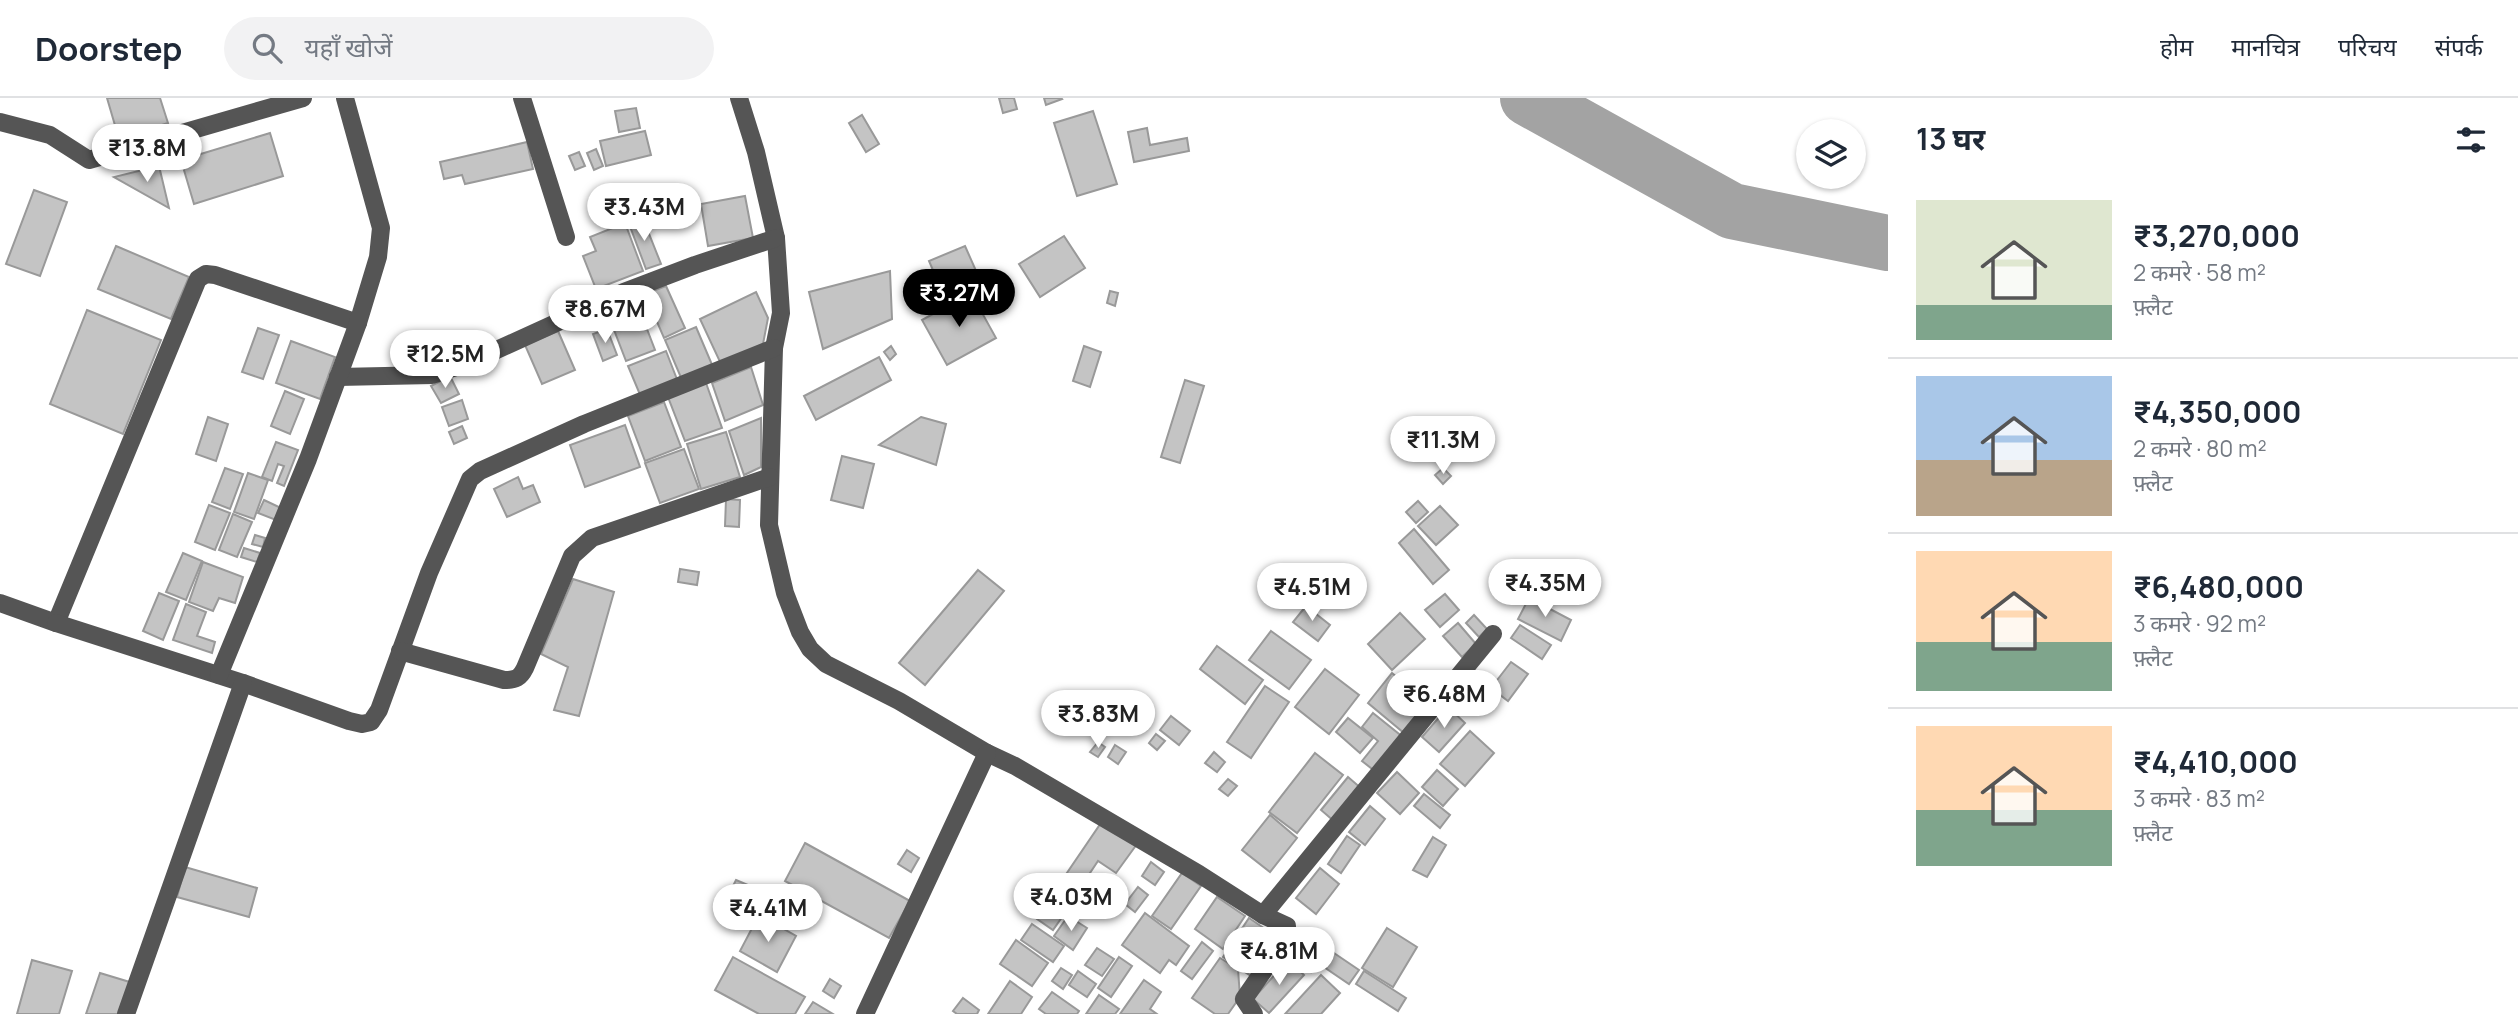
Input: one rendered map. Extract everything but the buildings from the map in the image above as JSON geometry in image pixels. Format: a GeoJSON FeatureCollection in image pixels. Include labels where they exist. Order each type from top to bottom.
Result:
{"type":"FeatureCollection","features":[{"type":"Feature","properties":{"kind":"street"},"geometry":{"type":"LineString","coordinates":[[0,122],[50,135],[89,160],[303,98]]}},
{"type":"Feature","properties":{"kind":"street"},"geometry":{"type":"LineString","coordinates":[[219,675],[308,459],[358,323],[377,257],[381,228],[345,98]]}},
{"type":"Feature","properties":{"kind":"street"},"geometry":{"type":"LineString","coordinates":[[522,98],[566,237]]}},
{"type":"Feature","properties":{"kind":"street"},"geometry":{"type":"LineString","coordinates":[[739,98],[756,152],[776,238],[781,313],[774,348],[769,525],[785,593],[800,632],[810,649],[826,664],[899,701],[1015,766],[1263,915],[1287,926],[1287,937],[1244,1009]]}},
{"type":"Feature","properties":{"kind":"street"},"geometry":{"type":"LineString","coordinates":[[338,377],[432,374],[456,367],[624,292],[776,238]]}},
{"type":"Feature","properties":{"kind":"street"},"geometry":{"type":"LineString","coordinates":[[56,624],[198,279],[206,274],[215,275],[358,323]]}},
{"type":"Feature","properties":{"kind":"street"},"geometry":{"type":"LineString","coordinates":[[0,603],[56,624],[219,675],[362,724],[372,722],[379,710],[429,573],[462,492],[470,479],[480,471],[584,424],[774,348]]}},
{"type":"Feature","properties":{"kind":"street"},"geometry":{"type":"LineString","coordinates":[[400,651],[504,680],[513,680],[520,676],[525,667],[572,556],[580,547],[592,538],[770,477]]}},
{"type":"Feature","properties":{"kind":"street"},"geometry":{"type":"LineString","coordinates":[[1263,915],[1493,634]]}},
{"type":"Feature","properties":{"kind":"street"},"geometry":{"type":"LineString","coordinates":[[126,1014],[243,683]]}},
{"type":"Feature","properties":{"kind":"street"},"geometry":{"type":"LineString","coordinates":[[865,1014],[987,752]]}},
{"type":"Feature","properties":{"kind":"waterway"},"geometry":{"type":"LineString","coordinates":[[1528,98],[1732,211],[1888,243]]}}]}
